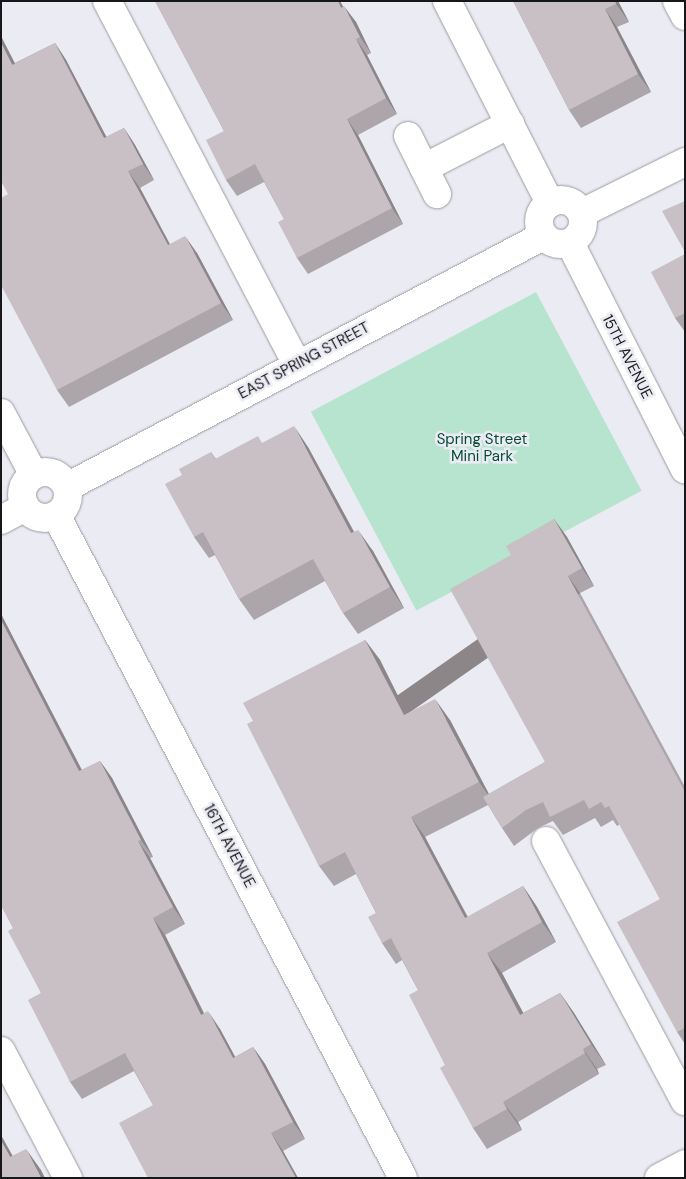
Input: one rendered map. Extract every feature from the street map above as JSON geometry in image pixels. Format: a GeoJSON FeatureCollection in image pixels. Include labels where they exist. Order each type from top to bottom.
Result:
{"type":"FeatureCollection","features":[{"type":"Feature","properties":{"kind":"street"},"geometry":{"type":"LineString","coordinates":[[107,1],[297,365]]}},
{"type":"Feature","properties":{"kind":"street"},"geometry":{"type":"LineString","coordinates":[[447,1],[550,203]]}},
{"type":"Feature","properties":{"kind":"street"},"geometry":{"type":"LineString","coordinates":[[677,1],[685,16]]}},
{"type":"Feature","properties":{"kind":"street"},"geometry":{"type":"LineString","coordinates":[[424,168],[510,124]]}},
{"type":"Feature","properties":{"kind":"street"},"geometry":{"type":"LineString","coordinates":[[408,136],[437,194]]}},
{"type":"Feature","properties":{"kind":"street"},"geometry":{"type":"LineString","coordinates":[[582,213],[685,162]]}},
{"type":"Feature","properties":{"kind":"street"},"geometry":{"type":"LineString","coordinates":[[571,202],[582,213],[582,229],[570,243],[554,244],[543,236],[539,216],[550,203],[571,202]]}},
{"type":"Feature","properties":{"kind":"street","name":"EAST SPRING STREET"},"geometry":{"type":"LineString","coordinates":[[67,487],[543,236]]}},
{"type":"Feature","properties":{"kind":"street","name":"15TH AVENUE"},"geometry":{"type":"LineString","coordinates":[[570,243],[685,470]]}},
{"type":"Feature","properties":{"kind":"street"},"geometry":{"type":"LineString","coordinates":[[1,413],[34,475]]}},
{"type":"Feature","properties":{"kind":"street"},"geometry":{"type":"LineString","coordinates":[[51,473],[67,487],[67,502],[56,515],[35,516],[25,507],[22,489],[34,475],[51,473]]}},
{"type":"Feature","properties":{"kind":"street"},"geometry":{"type":"LineString","coordinates":[[1,520],[25,507]]}},
{"type":"Feature","properties":{"kind":"street","name":"16TH AVENUE"},"geometry":{"type":"LineString","coordinates":[[56,515],[403,1178]]}},
{"type":"Feature","properties":{"kind":"street"},"geometry":{"type":"LineString","coordinates":[[546,841],[685,1101]]}},
{"type":"Feature","properties":{"kind":"street"},"geometry":{"type":"LineString","coordinates":[[1,1051],[68,1178]]}},
{"type":"Feature","properties":{"kind":"street"},"geometry":{"type":"LineString","coordinates":[[659,1178],[685,1164]]}},
{"type":"Feature","properties":{"kind":"green space","name":"Spring Street Mini Park"},"geometry":{"type":"Polygon","coordinates":[[[536,292],[642,491],[416,610],[311,412],[536,292]]]}},
{"type":"Feature","properties":{"kind":"building"},"geometry":{"type":"Polygon","coordinates":[[[155,1],[338,1],[341,8],[344,6],[360,37],[356,39],[386,98],[347,119],[392,208],[297,258],[278,222],[284,219],[255,164],[226,180],[206,140],[224,131],[155,1]]]}},
{"type":"Feature","properties":{"kind":"building"},"geometry":{"type":"Polygon","coordinates":[[[513,1],[615,1],[616,4],[605,9],[638,74],[569,110],[513,1]]]}},
{"type":"Feature","properties":{"kind":"building"},"geometry":{"type":"Polygon","coordinates":[[[1,43],[12,65],[55,43],[104,138],[124,128],[143,164],[128,171],[168,245],[185,236],[221,303],[57,390],[1,285],[1,198],[8,194],[1,181],[1,43]]]}},
{"type":"Feature","properties":{"kind":"building"},"geometry":{"type":"Polygon","coordinates":[[[685,201],[685,252],[662,211],[685,201]]]}},
{"type":"Feature","properties":{"kind":"building"},"geometry":{"type":"Polygon","coordinates":[[[685,254],[685,313],[675,318],[651,272],[685,254]]]}},
{"type":"Feature","properties":{"kind":"building"},"geometry":{"type":"Polygon","coordinates":[[[294,426],[351,533],[358,530],[390,587],[343,613],[313,559],[239,599],[203,532],[194,537],[165,484],[182,475],[179,469],[211,452],[215,459],[258,436],[262,443],[294,426]]]}},
{"type":"Feature","properties":{"kind":"building"},"geometry":{"type":"Polygon","coordinates":[[[554,519],[582,568],[568,576],[685,792],[685,1028],[677,1032],[617,922],[660,899],[609,806],[605,808],[601,802],[589,809],[584,800],[550,817],[543,802],[526,810],[502,828],[483,797],[545,762],[450,589],[511,555],[506,546],[554,519]]]}},
{"type":"Feature","properties":{"kind":"building"},"geometry":{"type":"Polygon","coordinates":[[[1,620],[79,771],[100,761],[141,840],[138,841],[173,907],[153,918],[201,1015],[208,1011],[233,1058],[253,1047],[293,1122],[271,1133],[296,1178],[148,1178],[119,1123],[153,1105],[125,1053],[70,1082],[28,1000],[41,993],[8,931],[13,928],[1,905],[1,620]]]}},
{"type":"Feature","properties":{"kind":"building"},"geometry":{"type":"Polygon","coordinates":[[[365,640],[404,715],[435,699],[479,782],[411,817],[465,918],[523,886],[542,922],[487,953],[520,1015],[560,993],[591,1044],[583,1049],[585,1053],[503,1102],[507,1109],[473,1128],[440,1068],[445,1065],[409,995],[418,990],[391,938],[382,943],[368,917],[376,913],[345,852],[319,866],[247,724],[253,721],[243,703],[365,640]]]}},
{"type":"Feature","properties":{"kind":"building"},"geometry":{"type":"Polygon","coordinates":[[[1,1141],[10,1157],[26,1149],[41,1178],[1,1178],[1,1141]]]}}]}
